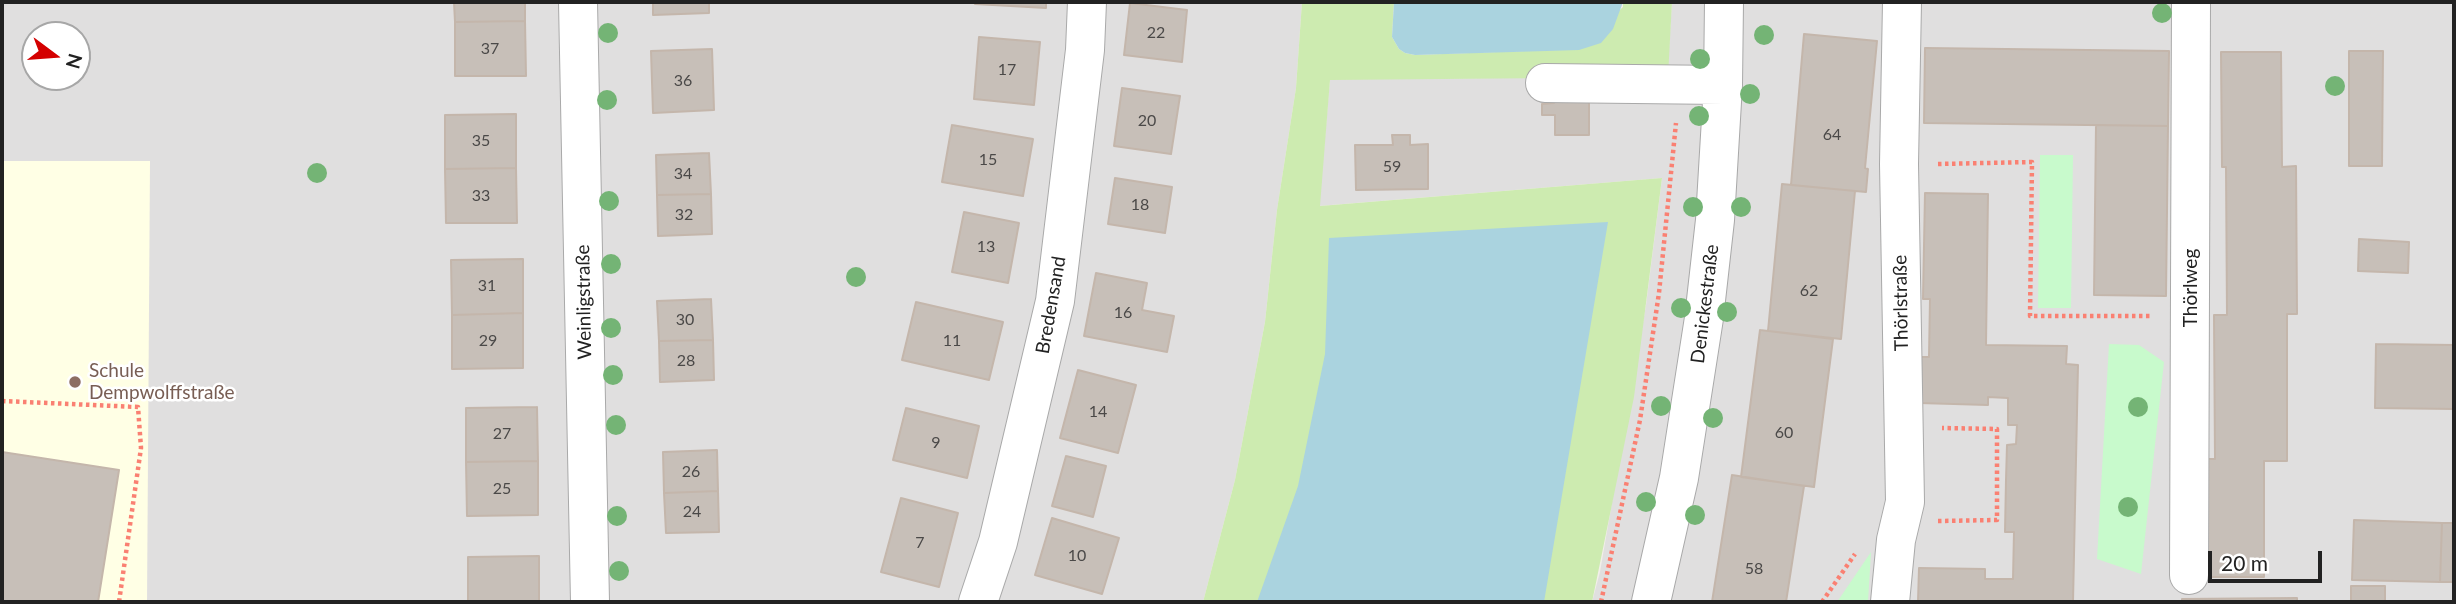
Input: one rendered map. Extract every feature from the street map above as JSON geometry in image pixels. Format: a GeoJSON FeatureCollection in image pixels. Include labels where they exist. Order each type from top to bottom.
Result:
{"type":"FeatureCollection","features":[{"type":"Feature","properties":{"kind":"street","name":"Weinligstraße"},"geometry":{"type":"LineString","coordinates":[[578,2],[590,602]]}},
{"type":"Feature","properties":{"kind":"street","name":"Bredensand"},"geometry":{"type":"LineString","coordinates":[[978,602],[998,542],[1055,301],[1085,50],[1087,2]]}},
{"type":"Feature","properties":{"kind":"street","name":"Denickestraße"},"geometry":{"type":"LineString","coordinates":[[1651,602],[1679,478],[1704,317],[1715,220],[1723,85],[1724,2]]}},
{"type":"Feature","properties":{"kind":"street","name":"Thörlstraße"},"geometry":{"type":"LineString","coordinates":[[1890,602],[1905,502],[1899,164],[1902,2]]}},
{"type":"Feature","properties":{"kind":"street","name":"Thörlweg"},"geometry":{"type":"LineString","coordinates":[[2189,575],[2191,2]]}},
{"type":"Feature","properties":{"kind":"street"},"geometry":{"type":"LineString","coordinates":[[1545,83],[1723,85]]}},
{"type":"Feature","properties":{"kind":"path"},"geometry":{"type":"LineString","coordinates":[[1930,164],[2032,162],[2030,316],[2191,316]]}},
{"type":"Feature","properties":{"kind":"path"},"geometry":{"type":"LineString","coordinates":[[1601,602],[1640,420],[1672,177]]}},
{"type":"Feature","properties":{"kind":"path"},"geometry":{"type":"LineString","coordinates":[[2,401],[138,407],[141,448],[119,602]]}},
{"type":"Feature","properties":{"kind":"path"},"geometry":{"type":"LineString","coordinates":[[1900,522],[1997,520],[1997,429],[1903,428]]}},
{"type":"Feature","properties":{"kind":"shaded area"},"geometry":{"type":"Polygon","coordinates":[[[2,2],[1302,2],[1296,88],[1277,210],[1265,322],[1235,480],[1203,602],[2,602],[2,2]]]}},
{"type":"Feature","properties":{"kind":"shaded area"},"geometry":{"type":"Polygon","coordinates":[[[1672,2],[2454,2],[2454,602],[1592,602],[1600,572],[1646,305],[1662,178],[1319,206],[1330,79],[1667,77],[1672,2]]]}},
{"type":"Feature","properties":{"kind":"shaded area","name":"Schule Dempwolffstraße"},"geometry":{"type":"Polygon","coordinates":[[[2,161],[150,161],[147,602],[2,602],[2,161]]]}},
{"type":"Feature","properties":{"kind":"green space"},"geometry":{"type":"Polygon","coordinates":[[[1302,2],[1394,2],[1392,37],[1399,49],[1415,55],[1579,49],[1623,7],[1623,2],[1672,2],[1668,77],[1330,80],[1320,206],[1662,178],[1634,397],[1592,602],[1203,602],[1235,480],[1265,322],[1277,210],[1296,88],[1302,2]]]}},
{"type":"Feature","properties":{"kind":"green space"},"geometry":{"type":"Polygon","coordinates":[[[2040,155],[2073,155],[2071,308],[2038,308],[2040,155]]]}},
{"type":"Feature","properties":{"kind":"green space"},"geometry":{"type":"Polygon","coordinates":[[[2109,344],[2139,345],[2164,362],[2141,574],[2097,559],[2109,344]]]}},
{"type":"Feature","properties":{"kind":"green space"},"geometry":{"type":"Polygon","coordinates":[[[1871,552],[1868,602],[1837,602],[1871,552]]]}},
{"type":"Feature","properties":{"kind":"water"},"geometry":{"type":"Polygon","coordinates":[[[1394,2],[1623,2],[1613,29],[1601,43],[1579,50],[1415,55],[1399,49],[1392,37],[1394,2]]]}},
{"type":"Feature","properties":{"kind":"water"},"geometry":{"type":"Polygon","coordinates":[[[1608,222],[1544,602],[1257,602],[1298,486],[1325,354],[1329,238],[1608,222]]]}},
{"type":"Feature","properties":{"kind":"building"},"geometry":{"type":"Polygon","coordinates":[[[454,2],[525,2],[525,21],[455,22],[454,2]]]}},
{"type":"Feature","properties":{"kind":"building"},"geometry":{"type":"Polygon","coordinates":[[[653,2],[709,2],[709,13],[653,15],[653,2]]]}},
{"type":"Feature","properties":{"kind":"building"},"geometry":{"type":"Polygon","coordinates":[[[1046,2],[1046,8],[975,4],[1046,2]]]}},
{"type":"Feature","properties":{"kind":"building"},"geometry":{"type":"Polygon","coordinates":[[[1130,3],[1187,10],[1182,62],[1124,55],[1130,3]]]}},
{"type":"Feature","properties":{"kind":"building"},"geometry":{"type":"Polygon","coordinates":[[[525,21],[526,76],[455,76],[455,22],[525,21]]]}},
{"type":"Feature","properties":{"kind":"building"},"geometry":{"type":"Polygon","coordinates":[[[1804,34],[1877,41],[1865,168],[1868,169],[1866,192],[1791,185],[1804,34]]]}},
{"type":"Feature","properties":{"kind":"building"},"geometry":{"type":"Polygon","coordinates":[[[979,37],[1040,42],[1034,105],[974,99],[979,37]]]}},
{"type":"Feature","properties":{"kind":"building"},"geometry":{"type":"Polygon","coordinates":[[[1925,48],[2169,51],[2168,126],[1924,123],[1925,48]]]}},
{"type":"Feature","properties":{"kind":"building"},"geometry":{"type":"Polygon","coordinates":[[[712,49],[714,110],[653,113],[651,51],[712,49]]]}},
{"type":"Feature","properties":{"kind":"building"},"geometry":{"type":"Polygon","coordinates":[[[2349,51],[2383,51],[2382,166],[2349,166],[2349,51]]]}},
{"type":"Feature","properties":{"kind":"building"},"geometry":{"type":"Polygon","coordinates":[[[2221,52],[2281,52],[2282,167],[2296,166],[2297,314],[2287,314],[2287,461],[2264,461],[2264,577],[2206,577],[2206,459],[2215,459],[2214,315],[2227,315],[2226,167],[2222,167],[2221,52]]]}},
{"type":"Feature","properties":{"kind":"building"},"geometry":{"type":"Polygon","coordinates":[[[1122,88],[1180,96],[1171,154],[1114,146],[1122,88]]]}},
{"type":"Feature","properties":{"kind":"building"},"geometry":{"type":"Polygon","coordinates":[[[1554,92],[1589,92],[1589,135],[1555,135],[1555,115],[1542,115],[1542,104],[1554,103],[1554,92]]]}},
{"type":"Feature","properties":{"kind":"building"},"geometry":{"type":"Polygon","coordinates":[[[516,114],[516,168],[445,169],[445,115],[516,114]]]}},
{"type":"Feature","properties":{"kind":"building"},"geometry":{"type":"Polygon","coordinates":[[[952,125],[1033,139],[1023,196],[942,182],[952,125]]]}},
{"type":"Feature","properties":{"kind":"building"},"geometry":{"type":"Polygon","coordinates":[[[2096,125],[2168,126],[2166,296],[2094,295],[2096,125]]]}},
{"type":"Feature","properties":{"kind":"building"},"geometry":{"type":"Polygon","coordinates":[[[1392,135],[1410,135],[1410,145],[1428,144],[1428,189],[1356,190],[1355,145],[1393,145],[1392,135]]]}},
{"type":"Feature","properties":{"kind":"building"},"geometry":{"type":"Polygon","coordinates":[[[709,153],[711,194],[657,195],[656,155],[709,153]]]}},
{"type":"Feature","properties":{"kind":"building"},"geometry":{"type":"Polygon","coordinates":[[[516,168],[517,223],[446,223],[445,169],[516,168]]]}},
{"type":"Feature","properties":{"kind":"building"},"geometry":{"type":"Polygon","coordinates":[[[1115,178],[1172,187],[1165,233],[1108,224],[1115,178]]]}},
{"type":"Feature","properties":{"kind":"building"},"geometry":{"type":"Polygon","coordinates":[[[1782,184],[1855,191],[1841,339],[1768,331],[1782,184]]]}},
{"type":"Feature","properties":{"kind":"building"},"geometry":{"type":"Polygon","coordinates":[[[1925,193],[1988,194],[1986,345],[2067,346],[2066,364],[2078,365],[2073,602],[1918,602],[1919,568],[1985,569],[1985,579],[2013,579],[2014,532],[2005,532],[2006,480],[2007,445],[2016,444],[2017,425],[2008,425],[2008,398],[1988,397],[1988,405],[1919,403],[1920,357],[1929,357],[1930,299],[1923,299],[1925,193]]]}},
{"type":"Feature","properties":{"kind":"building"},"geometry":{"type":"Polygon","coordinates":[[[711,194],[712,234],[658,236],[657,195],[711,194]]]}},
{"type":"Feature","properties":{"kind":"building"},"geometry":{"type":"Polygon","coordinates":[[[964,212],[1019,223],[1008,283],[952,272],[964,212]]]}},
{"type":"Feature","properties":{"kind":"building"},"geometry":{"type":"Polygon","coordinates":[[[2359,239],[2409,242],[2408,273],[2358,271],[2359,239]]]}},
{"type":"Feature","properties":{"kind":"building"},"geometry":{"type":"Polygon","coordinates":[[[523,259],[523,313],[452,315],[451,260],[523,259]]]}},
{"type":"Feature","properties":{"kind":"building"},"geometry":{"type":"Polygon","coordinates":[[[1096,273],[1147,283],[1142,310],[1174,316],[1167,352],[1084,336],[1096,273]]]}},
{"type":"Feature","properties":{"kind":"building"},"geometry":{"type":"Polygon","coordinates":[[[711,299],[713,340],[659,341],[657,301],[711,299]]]}},
{"type":"Feature","properties":{"kind":"building"},"geometry":{"type":"Polygon","coordinates":[[[916,302],[1003,322],[989,380],[902,360],[916,302]]]}},
{"type":"Feature","properties":{"kind":"building"},"geometry":{"type":"Polygon","coordinates":[[[523,313],[523,368],[452,369],[452,315],[523,313]]]}},
{"type":"Feature","properties":{"kind":"building"},"geometry":{"type":"Polygon","coordinates":[[[1760,330],[1833,339],[1814,487],[1741,477],[1760,330]]]}},
{"type":"Feature","properties":{"kind":"building"},"geometry":{"type":"Polygon","coordinates":[[[713,340],[714,380],[660,382],[659,341],[713,340]]]}},
{"type":"Feature","properties":{"kind":"building"},"geometry":{"type":"Polygon","coordinates":[[[2376,344],[2454,345],[2454,409],[2375,408],[2376,344]]]}},
{"type":"Feature","properties":{"kind":"building"},"geometry":{"type":"Polygon","coordinates":[[[1078,370],[1136,385],[1118,453],[1060,438],[1078,370]]]}},
{"type":"Feature","properties":{"kind":"building"},"geometry":{"type":"Polygon","coordinates":[[[537,407],[538,461],[466,462],[466,408],[537,407]]]}},
{"type":"Feature","properties":{"kind":"building"},"geometry":{"type":"Polygon","coordinates":[[[906,408],[979,426],[967,478],[893,460],[906,408]]]}},
{"type":"Feature","properties":{"kind":"building"},"geometry":{"type":"Polygon","coordinates":[[[717,450],[718,491],[664,493],[663,452],[717,450]]]}},
{"type":"Feature","properties":{"kind":"building"},"geometry":{"type":"Polygon","coordinates":[[[2,452],[119,470],[98,602],[2,602],[2,452]]]}},
{"type":"Feature","properties":{"kind":"building"},"geometry":{"type":"Polygon","coordinates":[[[1066,456],[1106,466],[1093,517],[1052,506],[1066,456]]]}},
{"type":"Feature","properties":{"kind":"building"},"geometry":{"type":"Polygon","coordinates":[[[538,461],[538,515],[467,516],[466,462],[538,461]]]}},
{"type":"Feature","properties":{"kind":"building"},"geometry":{"type":"Polygon","coordinates":[[[1732,475],[1804,486],[1786,602],[1712,602],[1732,475]]]}},
{"type":"Feature","properties":{"kind":"building"},"geometry":{"type":"Polygon","coordinates":[[[718,491],[719,532],[666,533],[664,493],[718,491]]]}},
{"type":"Feature","properties":{"kind":"building"},"geometry":{"type":"Polygon","coordinates":[[[901,498],[958,513],[939,587],[881,572],[901,498]]]}},
{"type":"Feature","properties":{"kind":"building"},"geometry":{"type":"Polygon","coordinates":[[[1052,518],[1119,538],[1102,594],[1035,575],[1052,518]]]}},
{"type":"Feature","properties":{"kind":"building"},"geometry":{"type":"Polygon","coordinates":[[[2354,520],[2442,523],[2440,582],[2352,580],[2354,520]]]}},
{"type":"Feature","properties":{"kind":"building"},"geometry":{"type":"Polygon","coordinates":[[[2442,523],[2454,523],[2454,582],[2440,582],[2442,523]]]}},
{"type":"Feature","properties":{"kind":"building"},"geometry":{"type":"Polygon","coordinates":[[[539,556],[539,602],[468,602],[468,557],[539,556]]]}},
{"type":"Feature","properties":{"kind":"building"},"geometry":{"type":"Polygon","coordinates":[[[2351,586],[2385,586],[2385,602],[2351,602],[2351,586]]]}},
{"type":"Feature","properties":{"kind":"building"},"geometry":{"type":"Polygon","coordinates":[[[2297,598],[2297,602],[2182,602],[2182,599],[2297,598]]]}},
{"type":"Feature","properties":{"kind":"place","name":"Schule Dempwolffstraße"},"geometry":{"type":"Point","coordinates":[75,382]}}]}
